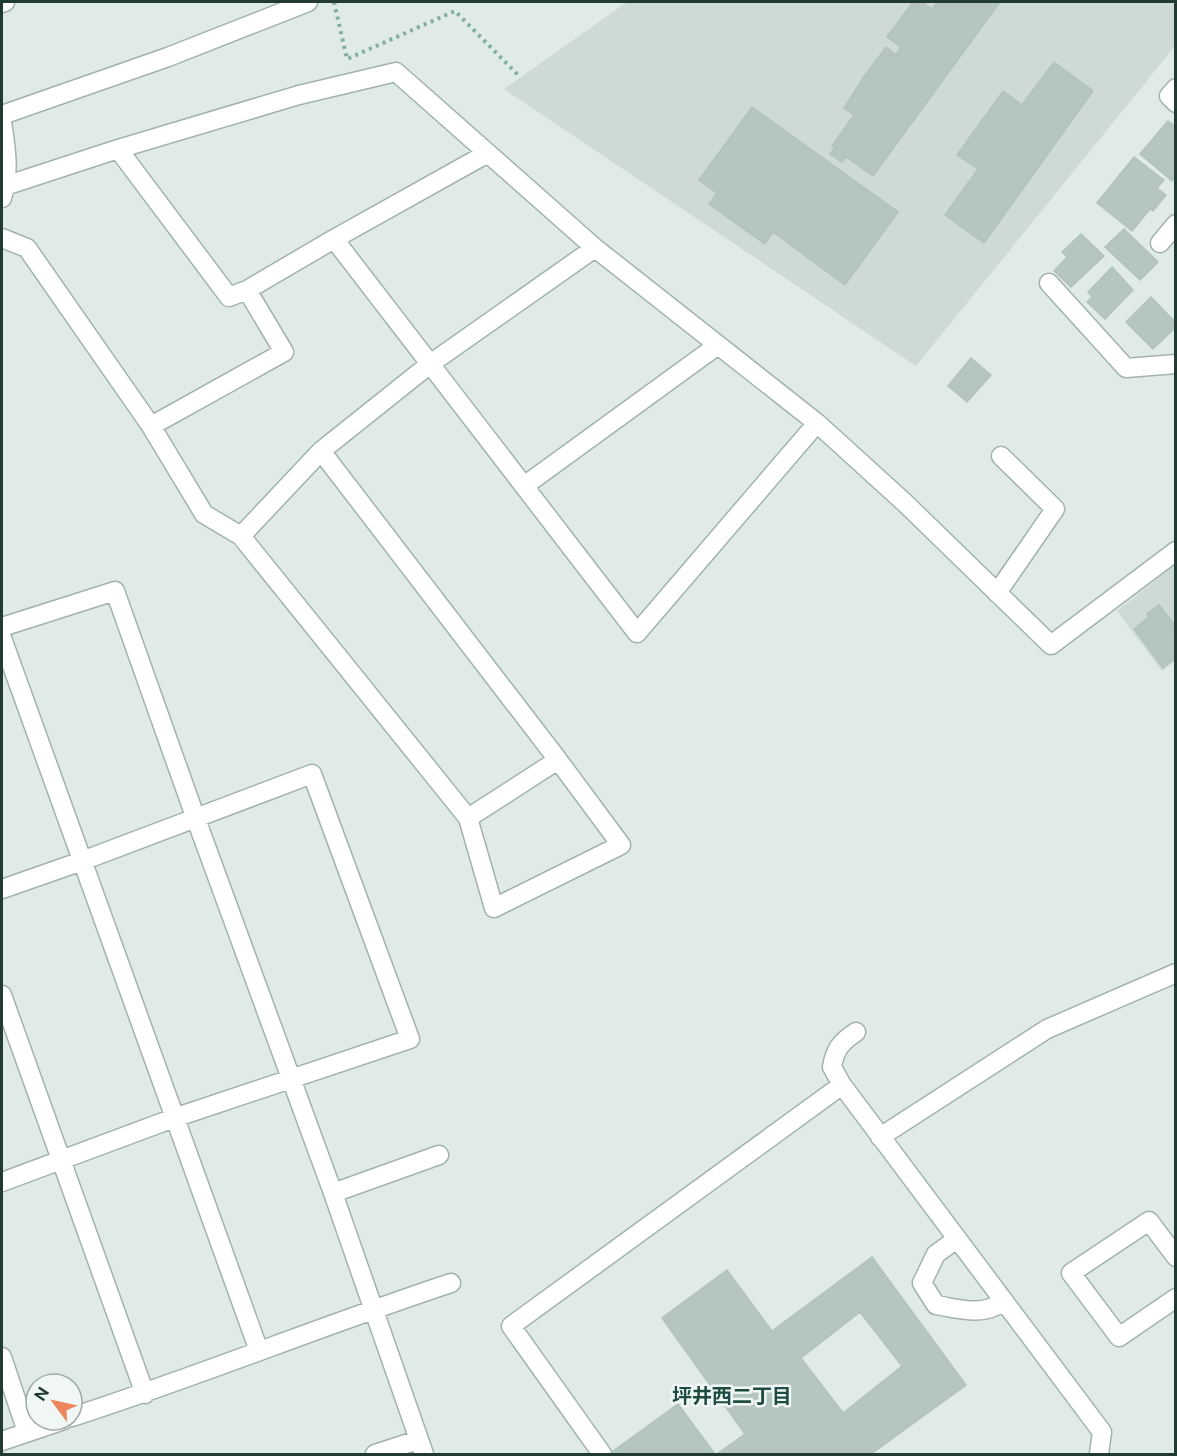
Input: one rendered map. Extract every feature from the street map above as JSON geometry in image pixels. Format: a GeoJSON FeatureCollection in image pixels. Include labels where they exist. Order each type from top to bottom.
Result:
{"type":"FeatureCollection","features":[{"type":"Feature","properties":{"kind":"street"},"geometry":{"type":"LineString","coordinates":[[2,115],[168,57],[308,2]]}},
{"type":"Feature","properties":{"kind":"street"},"geometry":{"type":"LineString","coordinates":[[2,122],[7,157],[3,192],[118,149],[299,95],[396,72],[595,248],[817,423],[905,503],[1051,645],[1176,551]]}},
{"type":"Feature","properties":{"kind":"street"},"geometry":{"type":"LineString","coordinates":[[1176,88],[1168,96],[1176,103]]}},
{"type":"Feature","properties":{"kind":"street"},"geometry":{"type":"LineString","coordinates":[[118,149],[230,297],[247,290],[334,238],[488,153]]}},
{"type":"Feature","properties":{"kind":"street"},"geometry":{"type":"LineString","coordinates":[[1160,243],[1176,224]]}},
{"type":"Feature","properties":{"kind":"street"},"geometry":{"type":"LineString","coordinates":[[2,238],[27,248],[151,426],[204,514],[241,536],[468,818],[494,909],[621,845],[321,451]]}},
{"type":"Feature","properties":{"kind":"street"},"geometry":{"type":"LineString","coordinates":[[334,238],[637,633],[817,423]]}},
{"type":"Feature","properties":{"kind":"street"},"geometry":{"type":"LineString","coordinates":[[241,536],[321,451],[430,364],[595,248]]}},
{"type":"Feature","properties":{"kind":"street"},"geometry":{"type":"LineString","coordinates":[[1048,283],[1126,368],[1176,364]]}},
{"type":"Feature","properties":{"kind":"street"},"geometry":{"type":"LineString","coordinates":[[151,426],[284,352],[247,290]]}},
{"type":"Feature","properties":{"kind":"street"},"geometry":{"type":"LineString","coordinates":[[524,486],[718,345]]}},
{"type":"Feature","properties":{"kind":"street"},"geometry":{"type":"LineString","coordinates":[[997,593],[1055,509],[1002,456]]}},
{"type":"Feature","properties":{"kind":"street"},"geometry":{"type":"LineString","coordinates":[[2,627],[115,591],[333,1193],[421,1447],[375,1455]]}},
{"type":"Feature","properties":{"kind":"street"},"geometry":{"type":"LineString","coordinates":[[2,638],[259,1351]]}},
{"type":"Feature","properties":{"kind":"street"},"geometry":{"type":"LineString","coordinates":[[468,818],[558,760]]}},
{"type":"Feature","properties":{"kind":"street"},"geometry":{"type":"LineString","coordinates":[[2,889],[196,819],[312,774],[410,1039],[174,1118],[2,1182]]}},
{"type":"Feature","properties":{"kind":"street"},"geometry":{"type":"LineString","coordinates":[[880,1137],[1047,1029],[1176,973]]}},
{"type":"Feature","properties":{"kind":"street"},"geometry":{"type":"LineString","coordinates":[[2,994],[145,1394]]}},
{"type":"Feature","properties":{"kind":"street"},"geometry":{"type":"LineString","coordinates":[[856,1032],[841,1042],[835,1053],[832,1067],[842,1085],[1102,1432],[1099,1455]]}},
{"type":"Feature","properties":{"kind":"street"},"geometry":{"type":"LineString","coordinates":[[602,1455],[511,1326],[842,1085]]}},
{"type":"Feature","properties":{"kind":"street"},"geometry":{"type":"LineString","coordinates":[[333,1193],[439,1155]]}},
{"type":"Feature","properties":{"kind":"street"},"geometry":{"type":"LineString","coordinates":[[1176,1257],[1149,1221],[1071,1273],[1119,1337],[1176,1298]]}},
{"type":"Feature","properties":{"kind":"street"},"geometry":{"type":"LineString","coordinates":[[957,1239],[936,1254],[922,1283],[936,1305],[980,1311],[994,1309],[1004,1301]]}},
{"type":"Feature","properties":{"kind":"street"},"geometry":{"type":"LineString","coordinates":[[84,1414],[451,1283]]}},
{"type":"Feature","properties":{"kind":"street"},"geometry":{"type":"LineString","coordinates":[[2,1357],[24,1423]]}},
{"type":"Feature","properties":{"kind":"street"},"geometry":{"type":"LineString","coordinates":[[2,1441],[27,1432]]}},
{"type":"Feature","properties":{"kind":"path"},"geometry":{"type":"LineString","coordinates":[[334,2],[347,59],[455,11],[520,77]]}},
{"type":"Feature","properties":{"kind":"shaded area"},"geometry":{"type":"Polygon","coordinates":[[[627,2],[1175,2],[1175,46],[916,366],[504,89],[627,2]]]}},
{"type":"Feature","properties":{"kind":"shaded area"},"geometry":{"type":"Polygon","coordinates":[[[1175,565],[1175,661],[1162,671],[1117,611],[1175,565]]]}},
{"type":"Feature","properties":{"kind":"building"},"geometry":{"type":"Polygon","coordinates":[[[913,2],[922,2],[932,9],[937,2],[1000,2],[873,176],[846,157],[842,162],[830,154],[835,148],[832,146],[854,115],[844,108],[863,78],[886,47],[896,55],[901,47],[887,37],[913,2]]]}},
{"type":"Feature","properties":{"kind":"building"},"geometry":{"type":"Polygon","coordinates":[[[1054,62],[1093,91],[984,243],[945,215],[978,169],[957,155],[1003,91],[1022,105],[1054,62]]]}},
{"type":"Feature","properties":{"kind":"building"},"geometry":{"type":"Polygon","coordinates":[[[752,107],[898,212],[845,285],[773,232],[765,244],[709,204],[717,193],[699,180],[752,107]]]}},
{"type":"Feature","properties":{"kind":"building"},"geometry":{"type":"Polygon","coordinates":[[[1168,121],[1176,127],[1176,177],[1172,181],[1140,154],[1168,121]]]}},
{"type":"Feature","properties":{"kind":"building"},"geometry":{"type":"Polygon","coordinates":[[[1134,157],[1164,180],[1157,188],[1166,195],[1153,211],[1150,209],[1132,231],[1097,203],[1134,157]]]}},
{"type":"Feature","properties":{"kind":"building"},"geometry":{"type":"Polygon","coordinates":[[[1124,229],[1158,262],[1140,280],[1105,247],[1124,229]]]}},
{"type":"Feature","properties":{"kind":"building"},"geometry":{"type":"Polygon","coordinates":[[[1081,234],[1104,256],[1071,287],[1054,271],[1067,257],[1062,252],[1081,234]]]}},
{"type":"Feature","properties":{"kind":"building"},"geometry":{"type":"Polygon","coordinates":[[[1112,267],[1133,290],[1105,319],[1087,302],[1092,297],[1088,292],[1112,267]]]}},
{"type":"Feature","properties":{"kind":"building"},"geometry":{"type":"Polygon","coordinates":[[[1151,297],[1176,323],[1176,327],[1153,349],[1126,322],[1151,297]]]}},
{"type":"Feature","properties":{"kind":"building"},"geometry":{"type":"Polygon","coordinates":[[[971,358],[991,375],[967,402],[948,386],[971,358]]]}},
{"type":"Feature","properties":{"kind":"building"},"geometry":{"type":"Polygon","coordinates":[[[1159,605],[1176,627],[1176,658],[1163,668],[1134,629],[1149,617],[1147,614],[1159,605]]]}},
{"type":"Feature","properties":{"kind":"building"},"geometry":{"type":"Polygon","coordinates":[[[872,1257],[966,1385],[871,1454],[717,1454],[745,1434],[662,1318],[727,1270],[772,1331],[872,1257]],[[860,1312],[801,1358],[843,1413],[902,1366],[860,1312]]]}},
{"type":"Feature","properties":{"kind":"building"},"geometry":{"type":"Polygon","coordinates":[[[678,1404],[715,1454],[609,1454],[678,1404]]]}},
{"type":"Feature","properties":{"kind":"district","name":"坪井西二丁目"},"geometry":{"type":"Point","coordinates":[732,1396]}}]}
